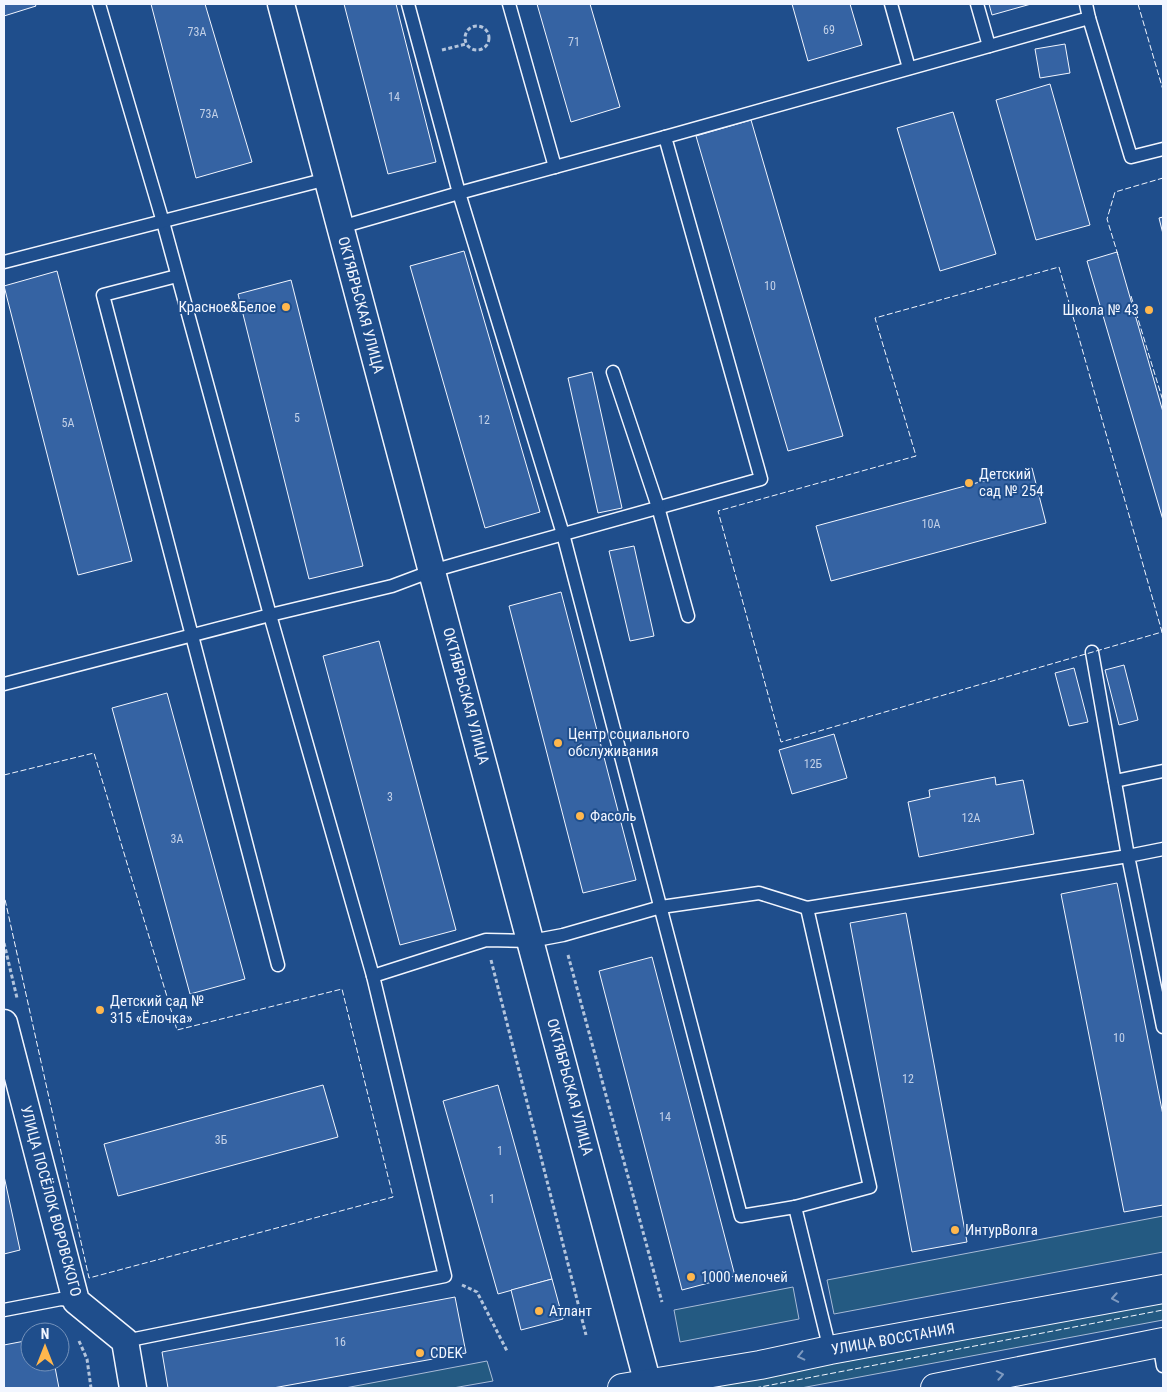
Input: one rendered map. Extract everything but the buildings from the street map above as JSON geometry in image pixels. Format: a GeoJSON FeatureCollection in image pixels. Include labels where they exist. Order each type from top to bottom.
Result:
{"type":"FeatureCollection","features":[{"type":"Feature","properties":{"kind":"main road","name":"УЛИЦА ВОССТАНИЯ"},"geometry":{"type":"LineString","coordinates":[[640,1387],[1163,1289]]}},
{"type":"Feature","properties":{"kind":"main road"},"geometry":{"type":"LineString","coordinates":[[935,1388],[1162,1350]]}},
{"type":"Feature","properties":{"kind":"street","name":"ОКТЯБРЬСКАЯ УЛИЦА"},"geometry":{"type":"LineString","coordinates":[[280,4],[626,1299],[628,1315],[640,1354],[640,1387]]}},
{"type":"Feature","properties":{"kind":"street","name":"УЛИЦА ПОСЁЛОК ВОРОВСКОГО"},"geometry":{"type":"LineString","coordinates":[[4,1023],[69,1300],[125,1341]]}},
{"type":"Feature","properties":{"kind":"street"},"geometry":{"type":"LineString","coordinates":[[125,1341],[133,1388]]}},
{"type":"Feature","properties":{"kind":"lane"},"geometry":{"type":"LineString","coordinates":[[99,4],[163,222],[270,615],[373,976],[446,1276],[125,1341]]}},
{"type":"Feature","properties":{"kind":"lane"},"geometry":{"type":"LineString","coordinates":[[408,4],[458,192],[563,534],[740,1216],[795,1207],[870,1187],[808,908]]}},
{"type":"Feature","properties":{"kind":"lane"},"geometry":{"type":"LineString","coordinates":[[509,4],[554,167]]}},
{"type":"Feature","properties":{"kind":"lane"},"geometry":{"type":"LineString","coordinates":[[891,4],[909,68]]}},
{"type":"Feature","properties":{"kind":"lane"},"geometry":{"type":"LineString","coordinates":[[978,4],[989,46]]}},
{"type":"Feature","properties":{"kind":"lane"},"geometry":{"type":"LineString","coordinates":[[1086,4],[1131,157],[1163,149]]}},
{"type":"Feature","properties":{"kind":"lane"},"geometry":{"type":"LineString","coordinates":[[340,227],[458,192],[665,137],[1090,18]]}},
{"type":"Feature","properties":{"kind":"lane"},"geometry":{"type":"LineString","coordinates":[[4,684],[270,615],[392,586],[432,571],[761,479],[665,137]]}},
{"type":"Feature","properties":{"kind":"lane"},"geometry":{"type":"LineString","coordinates":[[4,262],[328,179]]}},
{"type":"Feature","properties":{"kind":"lane"},"geometry":{"type":"LineString","coordinates":[[177,276],[103,294],[278,965]]}},
{"type":"Feature","properties":{"kind":"lane"},"geometry":{"type":"LineString","coordinates":[[613,372],[658,507],[688,616]]}},
{"type":"Feature","properties":{"kind":"lane"},"geometry":{"type":"LineString","coordinates":[[1092,652],[1128,856],[1163,1027]]}},
{"type":"Feature","properties":{"kind":"lane"},"geometry":{"type":"LineString","coordinates":[[1115,781],[1163,771]]}},
{"type":"Feature","properties":{"kind":"lane"},"geometry":{"type":"LineString","coordinates":[[373,976],[486,940],[531,941],[563,935],[661,907],[759,893],[808,908],[1163,849]]}},
{"type":"Feature","properties":{"kind":"lane"},"geometry":{"type":"LineString","coordinates":[[795,1207],[830,1350]]}},
{"type":"Feature","properties":{"kind":"lane"},"geometry":{"type":"LineString","coordinates":[[4,1310],[69,1300]]}},
{"type":"Feature","properties":{"kind":"path"},"geometry":{"type":"LineString","coordinates":[[474,26],[481,26],[487,32],[489,39],[484,48],[475,50],[466,44],[464,37],[467,30],[474,26]]}},
{"type":"Feature","properties":{"kind":"path"},"geometry":{"type":"LineString","coordinates":[[563,935],[662,1302]]}},
{"type":"Feature","properties":{"kind":"path"},"geometry":{"type":"LineString","coordinates":[[486,940],[586,1335]]}},
{"type":"Feature","properties":{"kind":"path"},"geometry":{"type":"LineString","coordinates":[[446,1276],[477,1292],[507,1351]]}},
{"type":"Feature","properties":{"kind":"path"},"geometry":{"type":"LineString","coordinates":[[69,1300],[87,1359],[91,1388]]}},
{"type":"Feature","properties":{"kind":"shaded area"},"geometry":{"type":"Polygon","coordinates":[[[1163,1216],[1163,1252],[834,1314],[827,1280],[1163,1216]]]}},
{"type":"Feature","properties":{"kind":"shaded area"},"geometry":{"type":"Polygon","coordinates":[[[793,1287],[799,1319],[680,1342],[674,1310],[793,1287]]]}},
{"type":"Feature","properties":{"kind":"shaded area"},"geometry":{"type":"Polygon","coordinates":[[[1163,1302],[1163,1320],[801,1388],[718,1388],[724,1384],[1163,1302]]]}},
{"type":"Feature","properties":{"kind":"shaded area"},"geometry":{"type":"Polygon","coordinates":[[[487,1361],[493,1381],[453,1388],[345,1388],[487,1361]]]}},
{"type":"Feature","properties":{"kind":"fence"},"geometry":{"type":"LineString","coordinates":[[1138,4],[1163,90]]}},
{"type":"Feature","properties":{"kind":"fence"},"geometry":{"type":"LineString","coordinates":[[1118,255],[1107,219],[1115,192],[1163,178]]}},
{"type":"Feature","properties":{"kind":"fence"},"geometry":{"type":"LineString","coordinates":[[1059,267],[1162,632],[781,742],[718,511],[916,456],[875,318],[1059,267]]}},
{"type":"Feature","properties":{"kind":"fence"},"geometry":{"type":"LineString","coordinates":[[1131,296],[1163,401]]}},
{"type":"Feature","properties":{"kind":"fence"},"geometry":{"type":"LineString","coordinates":[[4,775],[94,753],[177,1030],[342,989],[393,1197],[89,1278],[4,895]]}},
{"type":"Feature","properties":{"kind":"fence"},"geometry":{"type":"LineString","coordinates":[[755,1388],[1163,1310]]}},
{"type":"Feature","properties":{"kind":"place","name":"Красное&Белое"},"geometry":{"type":"Point","coordinates":[286,307]}},
{"type":"Feature","properties":{"kind":"place","name":"Школа № 43"},"geometry":{"type":"Point","coordinates":[1149,310]}},
{"type":"Feature","properties":{"kind":"place","name":"Детский сад № 254"},"geometry":{"type":"Point","coordinates":[969,483]}},
{"type":"Feature","properties":{"kind":"place","name":"Центр социального обслуживания"},"geometry":{"type":"Point","coordinates":[558,743]}},
{"type":"Feature","properties":{"kind":"place","name":"Фасоль"},"geometry":{"type":"Point","coordinates":[580,816]}},
{"type":"Feature","properties":{"kind":"place","name":"Детский сад № 315 «Ёлочка»"},"geometry":{"type":"Point","coordinates":[100,1010]}},
{"type":"Feature","properties":{"kind":"place","name":"ИнтурВолга"},"geometry":{"type":"Point","coordinates":[955,1230]}},
{"type":"Feature","properties":{"kind":"place","name":"1000 мелочей"},"geometry":{"type":"Point","coordinates":[691,1277]}},
{"type":"Feature","properties":{"kind":"place","name":"Атлант"},"geometry":{"type":"Point","coordinates":[539,1311]}},
{"type":"Feature","properties":{"kind":"place","name":"CDEK"},"geometry":{"type":"Point","coordinates":[420,1353]}}]}
